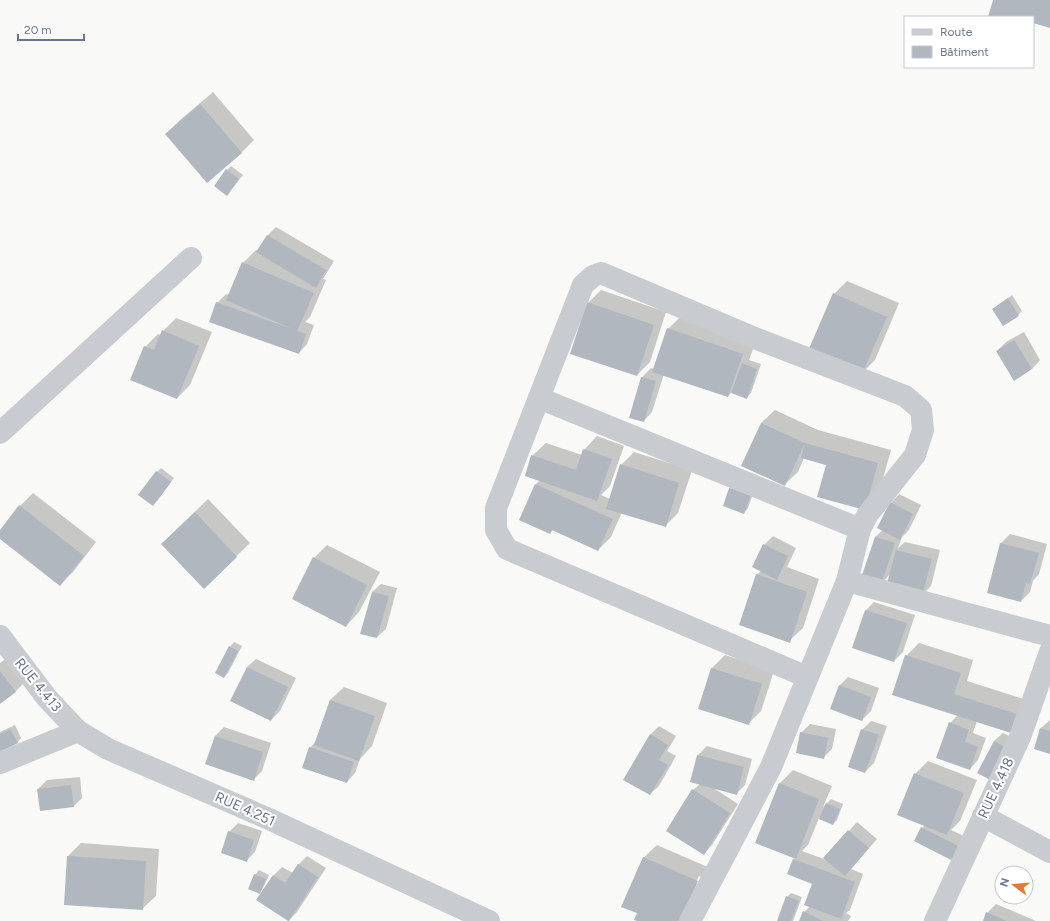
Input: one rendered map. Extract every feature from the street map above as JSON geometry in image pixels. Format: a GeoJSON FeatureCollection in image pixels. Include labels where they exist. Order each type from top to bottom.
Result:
{"type":"FeatureCollection","features":[{"type":"Feature","properties":{"kind":"street"},"geometry":{"type":"LineString","coordinates":[[0,433],[191,258]]}},
{"type":"Feature","properties":{"kind":"street"},"geometry":{"type":"LineString","coordinates":[[690,921],[771,767],[791,722],[807,677],[847,581],[860,529],[868,514],[914,455],[923,430],[921,410],[905,396],[752,337],[601,273],[593,276],[583,285],[496,508],[496,530],[507,549],[807,677]]}},
{"type":"Feature","properties":{"kind":"street"},"geometry":{"type":"LineString","coordinates":[[539,398],[860,529]]}},
{"type":"Feature","properties":{"kind":"street"},"geometry":{"type":"LineString","coordinates":[[847,581],[1050,636]]}},
{"type":"Feature","properties":{"kind":"street","name":"RUE 4.413"},"geometry":{"type":"LineString","coordinates":[[0,636],[47,698],[78,731]]}},
{"type":"Feature","properties":{"kind":"street","name":"RUE 4.418"},"geometry":{"type":"LineString","coordinates":[[935,921],[1020,737],[1050,652]]}},
{"type":"Feature","properties":{"kind":"street"},"geometry":{"type":"LineString","coordinates":[[0,763],[78,731]]}},
{"type":"Feature","properties":{"kind":"street","name":"RUE 4.251"},"geometry":{"type":"LineString","coordinates":[[78,731],[108,749],[269,819],[489,921]]}},
{"type":"Feature","properties":{"kind":"street"},"geometry":{"type":"LineString","coordinates":[[983,816],[1050,852]]}},
{"type":"Feature","properties":{"kind":"building"},"geometry":{"type":"Polygon","coordinates":[[[993,0],[1050,0],[1050,28],[1034,23],[1034,16],[988,16],[993,0]]]}},
{"type":"Feature","properties":{"kind":"building"},"geometry":{"type":"Polygon","coordinates":[[[200,104],[242,153],[207,183],[165,134],[200,104]]]}},
{"type":"Feature","properties":{"kind":"building"},"geometry":{"type":"Polygon","coordinates":[[[226,169],[239,179],[227,196],[214,186],[226,169]]]}},
{"type":"Feature","properties":{"kind":"building"},"geometry":{"type":"Polygon","coordinates":[[[267,235],[326,270],[316,288],[256,252],[267,235]]]}},
{"type":"Feature","properties":{"kind":"building"},"geometry":{"type":"Polygon","coordinates":[[[242,262],[314,293],[297,331],[306,334],[299,354],[209,322],[216,302],[292,329],[226,300],[242,262]]]}},
{"type":"Feature","properties":{"kind":"building"},"geometry":{"type":"Polygon","coordinates":[[[833,293],[887,317],[862,374],[808,351],[833,293]]]}},
{"type":"Feature","properties":{"kind":"building"},"geometry":{"type":"Polygon","coordinates":[[[1008,298],[1019,316],[1003,326],[992,309],[1008,298]]]}},
{"type":"Feature","properties":{"kind":"building"},"geometry":{"type":"Polygon","coordinates":[[[587,302],[654,325],[637,376],[570,354],[587,302]]]}},
{"type":"Feature","properties":{"kind":"building"},"geometry":{"type":"Polygon","coordinates":[[[667,328],[743,354],[728,397],[652,372],[667,328]]]}},
{"type":"Feature","properties":{"kind":"building"},"geometry":{"type":"Polygon","coordinates":[[[162,330],[199,346],[177,399],[130,380],[144,346],[154,350],[162,330]]]}},
{"type":"Feature","properties":{"kind":"building"},"geometry":{"type":"Polygon","coordinates":[[[1014,340],[1032,369],[1014,381],[996,351],[1014,340]]]}},
{"type":"Feature","properties":{"kind":"building"},"geometry":{"type":"Polygon","coordinates":[[[742,363],[757,369],[747,399],[731,393],[742,363]]]}},
{"type":"Feature","properties":{"kind":"building"},"geometry":{"type":"Polygon","coordinates":[[[641,377],[656,381],[644,422],[629,418],[641,377]]]}},
{"type":"Feature","properties":{"kind":"building"},"geometry":{"type":"Polygon","coordinates":[[[761,423],[805,443],[785,486],[741,466],[761,423]]]}},
{"type":"Feature","properties":{"kind":"building"},"geometry":{"type":"Polygon","coordinates":[[[805,443],[878,463],[865,510],[817,497],[826,465],[801,458],[805,443]]]}},
{"type":"Feature","properties":{"kind":"building"},"geometry":{"type":"Polygon","coordinates":[[[583,449],[612,459],[597,501],[525,476],[531,455],[576,470],[583,449]]]}},
{"type":"Feature","properties":{"kind":"building"},"geometry":{"type":"Polygon","coordinates":[[[620,464],[679,483],[666,527],[606,509],[620,464]]]}},
{"type":"Feature","properties":{"kind":"building"},"geometry":{"type":"Polygon","coordinates":[[[156,471],[171,482],[153,506],[138,495],[156,471]]]}},
{"type":"Feature","properties":{"kind":"building"},"geometry":{"type":"Polygon","coordinates":[[[535,484],[613,519],[598,551],[552,530],[550,534],[519,520],[535,484]]]}},
{"type":"Feature","properties":{"kind":"building"},"geometry":{"type":"Polygon","coordinates":[[[729,488],[751,495],[744,514],[723,506],[729,488]]]}},
{"type":"Feature","properties":{"kind":"building"},"geometry":{"type":"Polygon","coordinates":[[[890,502],[913,514],[900,540],[877,528],[890,502]]]}},
{"type":"Feature","properties":{"kind":"building"},"geometry":{"type":"Polygon","coordinates":[[[19,505],[84,556],[60,586],[0,539],[0,530],[19,505]]]}},
{"type":"Feature","properties":{"kind":"building"},"geometry":{"type":"Polygon","coordinates":[[[195,512],[237,557],[204,589],[161,544],[195,512]]]}},
{"type":"Feature","properties":{"kind":"building"},"geometry":{"type":"Polygon","coordinates":[[[875,537],[895,543],[881,585],[861,578],[875,537]]]}},
{"type":"Feature","properties":{"kind":"building"},"geometry":{"type":"Polygon","coordinates":[[[1000,543],[1039,553],[1030,584],[1026,583],[1021,602],[987,593],[1000,543]]]}},
{"type":"Feature","properties":{"kind":"building"},"geometry":{"type":"Polygon","coordinates":[[[763,544],[788,556],[777,580],[752,567],[763,544]]]}},
{"type":"Feature","properties":{"kind":"building"},"geometry":{"type":"Polygon","coordinates":[[[896,550],[932,559],[922,596],[886,587],[896,550]]]}},
{"type":"Feature","properties":{"kind":"building"},"geometry":{"type":"Polygon","coordinates":[[[313,557],[367,585],[346,627],[292,599],[313,557]]]}},
{"type":"Feature","properties":{"kind":"building"},"geometry":{"type":"Polygon","coordinates":[[[756,574],[807,592],[790,643],[739,625],[756,574]]]}},
{"type":"Feature","properties":{"kind":"building"},"geometry":{"type":"Polygon","coordinates":[[[372,592],[389,596],[377,638],[360,634],[372,592]]]}},
{"type":"Feature","properties":{"kind":"building"},"geometry":{"type":"Polygon","coordinates":[[[865,610],[907,623],[894,662],[852,648],[865,610]]]}},
{"type":"Feature","properties":{"kind":"building"},"geometry":{"type":"Polygon","coordinates":[[[229,646],[238,651],[224,678],[215,673],[229,646]]]}},
{"type":"Feature","properties":{"kind":"building"},"geometry":{"type":"Polygon","coordinates":[[[905,655],[961,673],[954,694],[1017,714],[1011,733],[892,695],[905,655]]]}},
{"type":"Feature","properties":{"kind":"building"},"geometry":{"type":"Polygon","coordinates":[[[247,667],[288,687],[271,721],[230,701],[247,667]]]}},
{"type":"Feature","properties":{"kind":"building"},"geometry":{"type":"Polygon","coordinates":[[[711,668],[762,684],[749,725],[698,709],[711,668]]]}},
{"type":"Feature","properties":{"kind":"building"},"geometry":{"type":"Polygon","coordinates":[[[0,671],[16,692],[0,704],[0,671]]]}},
{"type":"Feature","properties":{"kind":"building"},"geometry":{"type":"Polygon","coordinates":[[[839,685],[871,697],[862,721],[830,709],[839,685]]]}},
{"type":"Feature","properties":{"kind":"building"},"geometry":{"type":"Polygon","coordinates":[[[330,700],[375,716],[359,761],[314,745],[330,700]]]}},
{"type":"Feature","properties":{"kind":"building"},"geometry":{"type":"Polygon","coordinates":[[[949,722],[969,730],[965,742],[978,747],[970,770],[936,758],[949,722]]]}},
{"type":"Feature","properties":{"kind":"building"},"geometry":{"type":"Polygon","coordinates":[[[1040,728],[1050,731],[1050,754],[1034,749],[1040,728]]]}},
{"type":"Feature","properties":{"kind":"building"},"geometry":{"type":"Polygon","coordinates":[[[10,729],[18,743],[0,752],[0,734],[10,729]]]}},
{"type":"Feature","properties":{"kind":"building"},"geometry":{"type":"Polygon","coordinates":[[[861,729],[879,735],[865,773],[848,767],[861,729]]]}},
{"type":"Feature","properties":{"kind":"building"},"geometry":{"type":"Polygon","coordinates":[[[800,732],[828,738],[824,759],[796,753],[800,732]]]}},
{"type":"Feature","properties":{"kind":"building"},"geometry":{"type":"Polygon","coordinates":[[[650,734],[668,745],[659,760],[668,765],[650,795],[623,780],[650,734]]]}},
{"type":"Feature","properties":{"kind":"building"},"geometry":{"type":"Polygon","coordinates":[[[215,736],[263,752],[254,781],[205,764],[215,736]]]}},
{"type":"Feature","properties":{"kind":"building"},"geometry":{"type":"Polygon","coordinates":[[[994,741],[1019,754],[1002,786],[977,773],[994,741]]]}},
{"type":"Feature","properties":{"kind":"building"},"geometry":{"type":"Polygon","coordinates":[[[309,747],[354,762],[347,783],[302,768],[309,747]]]}},
{"type":"Feature","properties":{"kind":"building"},"geometry":{"type":"Polygon","coordinates":[[[697,755],[744,767],[737,795],[690,782],[697,755]]]}},
{"type":"Feature","properties":{"kind":"building"},"geometry":{"type":"Polygon","coordinates":[[[914,773],[964,793],[947,835],[897,815],[914,773]]]}},
{"type":"Feature","properties":{"kind":"building"},"geometry":{"type":"Polygon","coordinates":[[[779,783],[819,799],[796,859],[755,843],[779,783]]]}},
{"type":"Feature","properties":{"kind":"building"},"geometry":{"type":"Polygon","coordinates":[[[71,785],[74,807],[40,811],[37,789],[71,785]]]}},
{"type":"Feature","properties":{"kind":"building"},"geometry":{"type":"Polygon","coordinates":[[[692,789],[730,813],[704,855],[666,831],[692,789]]]}},
{"type":"Feature","properties":{"kind":"building"},"geometry":{"type":"Polygon","coordinates":[[[826,803],[840,809],[833,825],[819,819],[826,803]]]}},
{"type":"Feature","properties":{"kind":"building"},"geometry":{"type":"Polygon","coordinates":[[[921,827],[960,847],[953,861],[914,841],[921,827]]]}},
{"type":"Feature","properties":{"kind":"building"},"geometry":{"type":"Polygon","coordinates":[[[848,830],[869,848],[845,876],[823,858],[848,830]]]}},
{"type":"Feature","properties":{"kind":"building"},"geometry":{"type":"Polygon","coordinates":[[[228,831],[254,840],[247,862],[221,853],[228,831]]]}},
{"type":"Feature","properties":{"kind":"building"},"geometry":{"type":"Polygon","coordinates":[[[67,856],[146,861],[143,910],[64,905],[67,856]]]}},
{"type":"Feature","properties":{"kind":"building"},"geometry":{"type":"Polygon","coordinates":[[[643,857],[698,881],[681,921],[637,921],[634,920],[637,913],[621,907],[643,857]]]}},
{"type":"Feature","properties":{"kind":"building"},"geometry":{"type":"Polygon","coordinates":[[[793,859],[855,882],[841,919],[804,905],[812,884],[787,874],[793,859]]]}},
{"type":"Feature","properties":{"kind":"building"},"geometry":{"type":"Polygon","coordinates":[[[298,864],[318,877],[288,921],[256,900],[273,875],[285,883],[298,864]]]}},
{"type":"Feature","properties":{"kind":"building"},"geometry":{"type":"Polygon","coordinates":[[[254,874],[266,879],[260,894],[248,889],[254,874]]]}},
{"type":"Feature","properties":{"kind":"building"},"geometry":{"type":"Polygon","coordinates":[[[786,896],[799,901],[791,921],[777,921],[786,896]]]}},
{"type":"Feature","properties":{"kind":"building"},"geometry":{"type":"Polygon","coordinates":[[[803,911],[823,921],[799,921],[803,911]]]}},
{"type":"Feature","properties":{"kind":"building"},"geometry":{"type":"Polygon","coordinates":[[[986,912],[1007,921],[983,921],[986,912]]]}}]}
